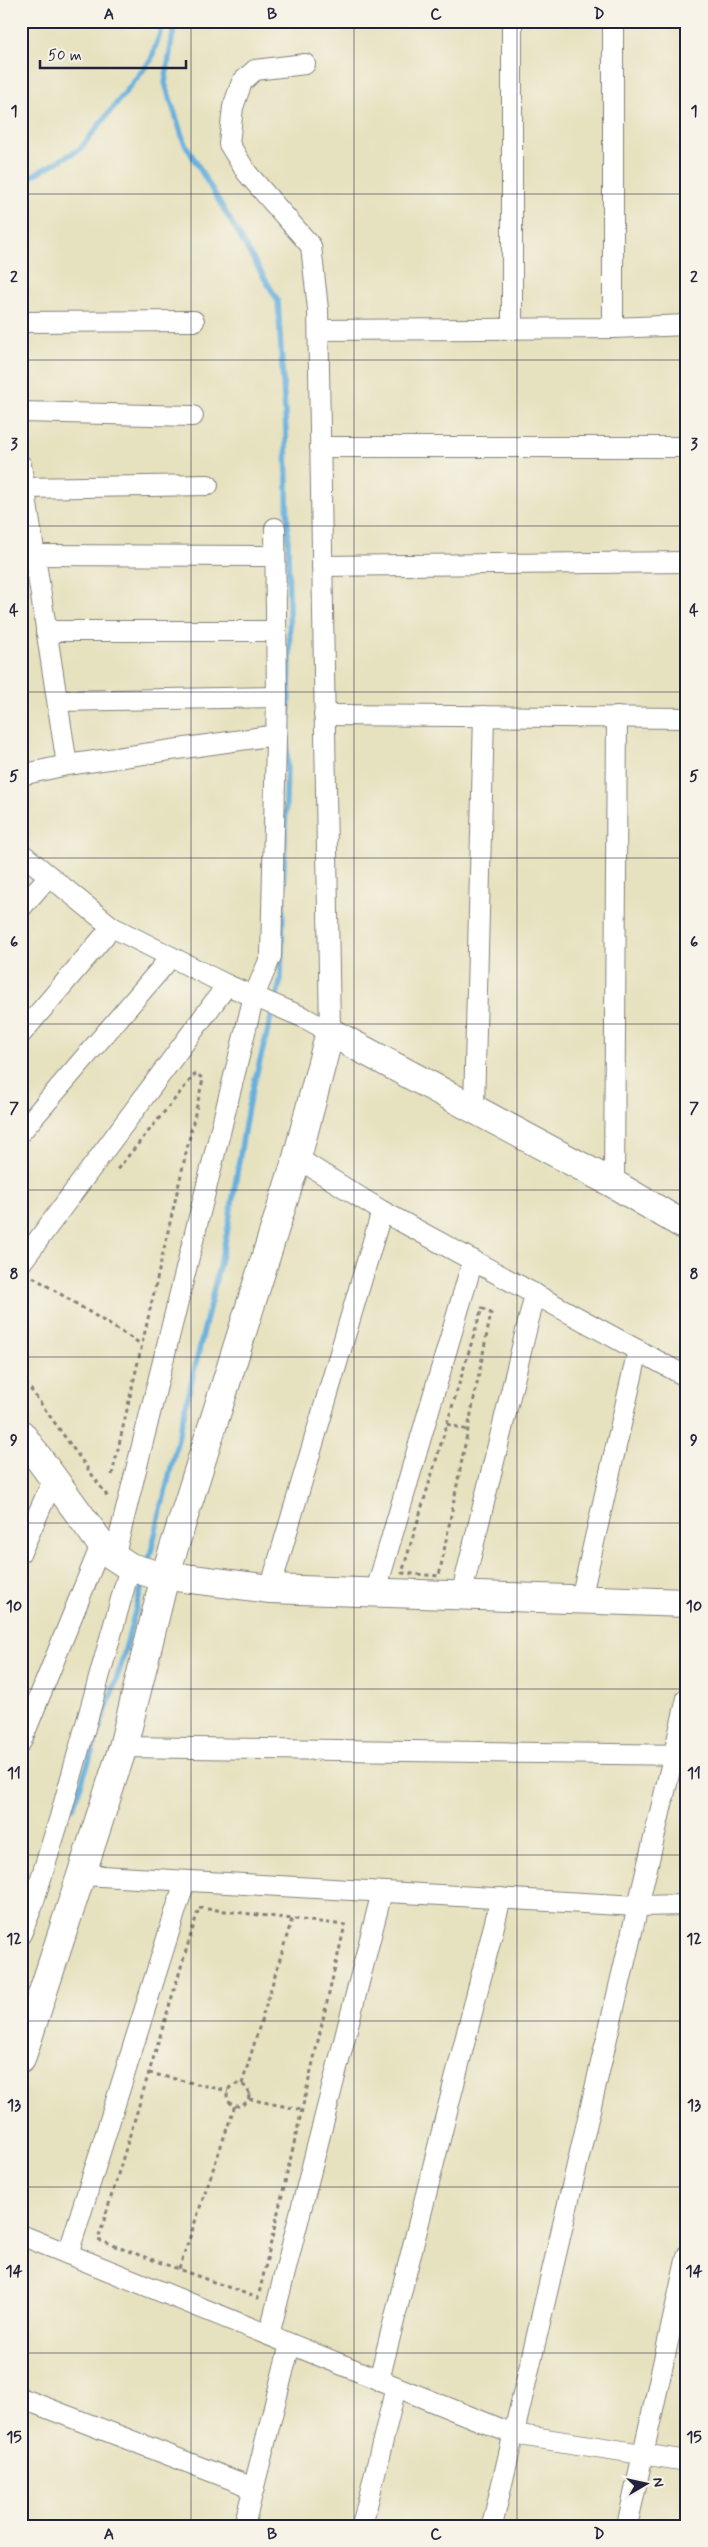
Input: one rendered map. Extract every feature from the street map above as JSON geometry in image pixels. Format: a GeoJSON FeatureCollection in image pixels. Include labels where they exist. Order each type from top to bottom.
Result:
{"type":"FeatureCollection","features":[{"type":"Feature","properties":{"kind":"street"},"geometry":{"type":"LineString","coordinates":[[512,21],[512,329]]}},
{"type":"Feature","properties":{"kind":"street"},"geometry":{"type":"LineString","coordinates":[[612,21],[614,328]]}},
{"type":"Feature","properties":{"kind":"street"},"geometry":{"type":"LineString","coordinates":[[21,1742],[133,1565],[297,1158],[330,1032],[319,330],[311,246],[247,174],[229,144],[233,107],[242,82],[254,70],[306,64]]}},
{"type":"Feature","properties":{"kind":"street"},"geometry":{"type":"LineString","coordinates":[[21,322],[194,321]]}},
{"type":"Feature","properties":{"kind":"street"},"geometry":{"type":"LineString","coordinates":[[319,330],[614,328],[687,325]]}},
{"type":"Feature","properties":{"kind":"street"},"geometry":{"type":"LineString","coordinates":[[21,412],[193,416]]}},
{"type":"Feature","properties":{"kind":"street"},"geometry":{"type":"LineString","coordinates":[[320,447],[687,447]]}},
{"type":"Feature","properties":{"kind":"street"},"geometry":{"type":"LineString","coordinates":[[21,465],[67,765]]}},
{"type":"Feature","properties":{"kind":"street"},"geometry":{"type":"LineString","coordinates":[[24,488],[208,485]]}},
{"type":"Feature","properties":{"kind":"street"},"geometry":{"type":"LineString","coordinates":[[21,1934],[32,1907],[60,1817],[133,1565],[271,956],[277,697],[275,528]]}},
{"type":"Feature","properties":{"kind":"street"},"geometry":{"type":"LineString","coordinates":[[35,555],[275,556]]}},
{"type":"Feature","properties":{"kind":"street"},"geometry":{"type":"LineString","coordinates":[[322,566],[687,562]]}},
{"type":"Feature","properties":{"kind":"street"},"geometry":{"type":"LineString","coordinates":[[46,631],[276,631]]}},
{"type":"Feature","properties":{"kind":"street"},"geometry":{"type":"LineString","coordinates":[[58,701],[277,697]]}},
{"type":"Feature","properties":{"kind":"street"},"geometry":{"type":"LineString","coordinates":[[324,715],[687,718]]}},
{"type":"Feature","properties":{"kind":"street"},"geometry":{"type":"LineString","coordinates":[[474,1108],[484,716]]}},
{"type":"Feature","properties":{"kind":"street"},"geometry":{"type":"LineString","coordinates":[[614,1184],[617,717]]}},
{"type":"Feature","properties":{"kind":"street"},"geometry":{"type":"LineString","coordinates":[[21,775],[67,765],[276,735]]}},
{"type":"Feature","properties":{"kind":"street"},"geometry":{"type":"LineString","coordinates":[[21,852],[112,927],[227,985],[305,1018],[614,1184],[687,1227]]}},
{"type":"Feature","properties":{"kind":"street"},"geometry":{"type":"LineString","coordinates":[[21,908],[49,876]]}},
{"type":"Feature","properties":{"kind":"street"},"geometry":{"type":"LineString","coordinates":[[21,1034],[112,927]]}},
{"type":"Feature","properties":{"kind":"street"},"geometry":{"type":"LineString","coordinates":[[21,1132],[171,957]]}},
{"type":"Feature","properties":{"kind":"street"},"geometry":{"type":"LineString","coordinates":[[26,1270],[227,985]]}},
{"type":"Feature","properties":{"kind":"street"},"geometry":{"type":"LineString","coordinates":[[297,1158],[382,1211],[687,1377]]}},
{"type":"Feature","properties":{"kind":"street"},"geometry":{"type":"LineString","coordinates":[[270,1589],[382,1211]]}},
{"type":"Feature","properties":{"kind":"street"},"geometry":{"type":"LineString","coordinates":[[375,1594],[473,1260]]}},
{"type":"Feature","properties":{"kind":"street"},"geometry":{"type":"LineString","coordinates":[[461,1596],[535,1294]]}},
{"type":"Feature","properties":{"kind":"street"},"geometry":{"type":"LineString","coordinates":[[581,1599],[638,1350]]}},
{"type":"Feature","properties":{"kind":"street"},"geometry":{"type":"LineString","coordinates":[[21,1434],[53,1480],[133,1565],[270,1589],[687,1603]]}},
{"type":"Feature","properties":{"kind":"street"},"geometry":{"type":"LineString","coordinates":[[21,1552],[53,1480]]}},
{"type":"Feature","properties":{"kind":"street"},"geometry":{"type":"LineString","coordinates":[[21,2059],[83,1875],[123,1747],[133,1565]]}},
{"type":"Feature","properties":{"kind":"street"},"geometry":{"type":"LineString","coordinates":[[492,2526],[638,1906],[680,1755],[687,1698]]}},
{"type":"Feature","properties":{"kind":"street"},"geometry":{"type":"LineString","coordinates":[[123,1747],[680,1755]]}},
{"type":"Feature","properties":{"kind":"street"},"geometry":{"type":"LineString","coordinates":[[83,1875],[638,1906],[687,1905]]}},
{"type":"Feature","properties":{"kind":"street"},"geometry":{"type":"LineString","coordinates":[[68,2254],[185,1881]]}},
{"type":"Feature","properties":{"kind":"street"},"geometry":{"type":"LineString","coordinates":[[269,2336],[382,1892]]}},
{"type":"Feature","properties":{"kind":"street"},"geometry":{"type":"LineString","coordinates":[[362,2526],[388,2383],[501,1898]]}},
{"type":"Feature","properties":{"kind":"street"},"geometry":{"type":"LineString","coordinates":[[21,2235],[513,2434],[687,2461]]}},
{"type":"Feature","properties":{"kind":"street"},"geometry":{"type":"LineString","coordinates":[[627,2526],[687,2256]]}},
{"type":"Feature","properties":{"kind":"street"},"geometry":{"type":"LineString","coordinates":[[244,2526],[290,2344]]}},
{"type":"Feature","properties":{"kind":"street"},"geometry":{"type":"LineString","coordinates":[[21,2398],[254,2488]]}},
{"type":"Feature","properties":{"kind":"path"},"geometry":{"type":"LineString","coordinates":[[112,1478],[141,1344],[203,1079],[196,1073]]}},
{"type":"Feature","properties":{"kind":"path"},"geometry":{"type":"LineString","coordinates":[[26,1270],[141,1344]]}},
{"type":"Feature","properties":{"kind":"path"},"geometry":{"type":"LineString","coordinates":[[439,1576],[492,1313]]}},
{"type":"Feature","properties":{"kind":"path"},"geometry":{"type":"LineString","coordinates":[[21,1376],[108,1497],[110,1488]]}},
{"type":"Feature","properties":{"kind":"path"},"geometry":{"type":"LineString","coordinates":[[447,1424],[467,1430]]}},
{"type":"Feature","properties":{"kind":"path"},"geometry":{"type":"LineString","coordinates":[[200,1908],[345,1925],[258,2298],[98,2240],[149,2073],[200,1908]]}},
{"type":"Feature","properties":{"kind":"path"},"geometry":{"type":"LineString","coordinates":[[242,2084],[292,1919]]}},
{"type":"Feature","properties":{"kind":"path"},"geometry":{"type":"LineString","coordinates":[[149,2073],[228,2091]]}},
{"type":"Feature","properties":{"kind":"path"},"geometry":{"type":"LineString","coordinates":[[228,2091],[236,2084],[242,2084]]}},
{"type":"Feature","properties":{"kind":"path"},"geometry":{"type":"LineString","coordinates":[[242,2084],[249,2093],[249,2099]]}},
{"type":"Feature","properties":{"kind":"path"},"geometry":{"type":"LineString","coordinates":[[228,2091],[230,2102],[235,2105],[240,2106],[249,2099],[302,2110]]}},
{"type":"Feature","properties":{"kind":"path"},"geometry":{"type":"LineString","coordinates":[[179,2270],[235,2105]]}},
{"type":"Feature","properties":{"kind":"waterway"},"geometry":{"type":"LineString","coordinates":[[21,182],[80,149],[151,60],[164,21]]}},
{"type":"Feature","properties":{"kind":"waterway"},"geometry":{"type":"LineString","coordinates":[[148,1564],[227,1233],[248,1107],[281,979],[290,655],[286,431],[278,301],[184,142],[165,83],[175,21]]}},
{"type":"Feature","properties":{"kind":"waterway"},"geometry":{"type":"LineString","coordinates":[[73,1808],[121,1665],[144,1578]]}},
{"type":"Feature","properties":{"kind":"waterway"},"geometry":{"type":"LineString","coordinates":[[21,1959],[29,1935]]}}]}
